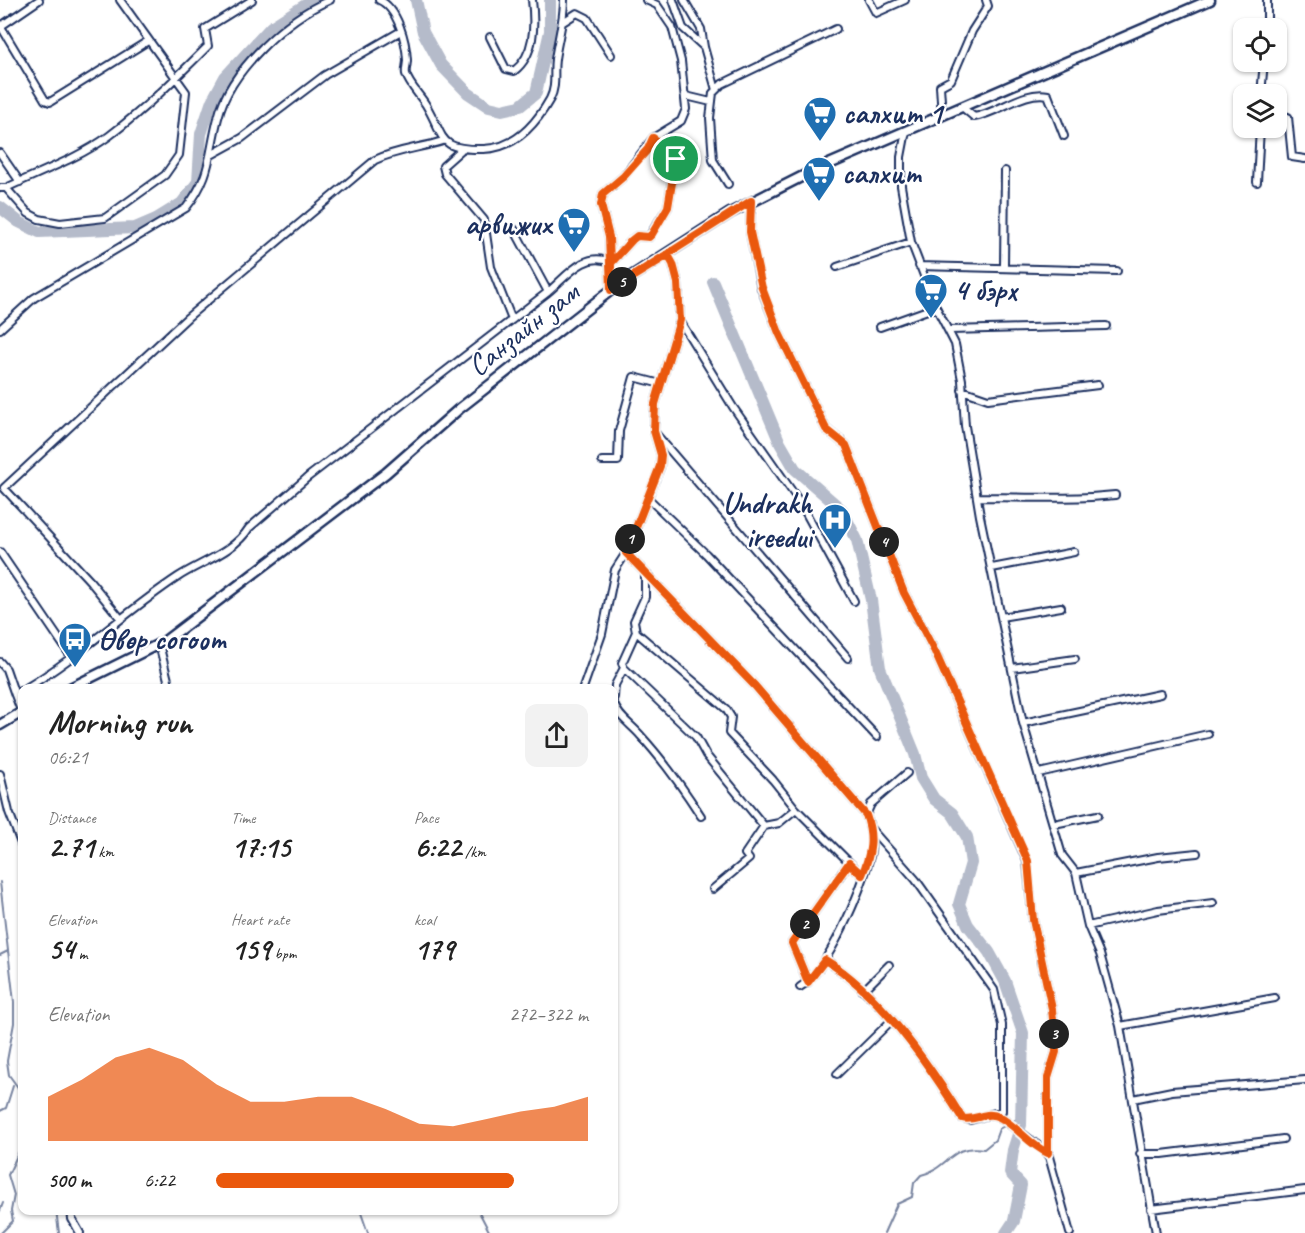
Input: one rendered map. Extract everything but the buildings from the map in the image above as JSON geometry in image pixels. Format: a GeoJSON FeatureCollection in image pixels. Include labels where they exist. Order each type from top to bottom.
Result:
{"type":"FeatureCollection","features":[{"type":"Feature","properties":{"kind":"main road","name":"Санзайн зам"},"geometry":{"type":"LineString","coordinates":[[78,684],[159,644],[285,552],[386,473],[459,409],[611,290],[751,201],[813,171],[1210,0]]}},
{"type":"Feature","properties":{"kind":"main road"},"geometry":{"type":"LineString","coordinates":[[0,725],[18,715]]}},
{"type":"Feature","properties":{"kind":"street"},"geometry":{"type":"LineString","coordinates":[[39,0],[0,25],[45,100],[50,102],[148,41]]}},
{"type":"Feature","properties":{"kind":"street"},"geometry":{"type":"LineString","coordinates":[[122,1],[148,41],[177,78],[186,92],[178,155],[165,175],[117,212],[91,221],[60,223],[39,219],[28,213],[3,188],[20,182],[108,137],[177,78],[208,46],[205,29],[252,0]]}},
{"type":"Feature","properties":{"kind":"street"},"geometry":{"type":"LineString","coordinates":[[0,329],[34,298],[186,208],[200,191],[209,168],[218,115],[232,86],[251,57],[315,6],[330,0]]}},
{"type":"Feature","properties":{"kind":"street"},"geometry":{"type":"LineString","coordinates":[[380,0],[385,2],[394,15],[401,31],[407,61],[406,73],[428,108],[443,141],[461,150],[490,149],[519,139],[544,108],[555,89],[555,62],[563,22],[564,0]]}},
{"type":"Feature","properties":{"kind":"street"},"geometry":{"type":"LineString","coordinates":[[490,37],[506,69],[514,71],[522,64],[534,37],[532,0]]}},
{"type":"Feature","properties":{"kind":"street"},"geometry":{"type":"LineString","coordinates":[[611,290],[611,263],[601,205],[603,194],[624,176],[648,149],[653,138],[681,121],[686,109],[686,96],[672,27],[657,5],[646,0]]}},
{"type":"Feature","properties":{"kind":"street"},"geometry":{"type":"LineString","coordinates":[[673,0],[683,28],[704,47]]}},
{"type":"Feature","properties":{"kind":"street"},"geometry":{"type":"LineString","coordinates":[[684,0],[701,29],[716,90]]}},
{"type":"Feature","properties":{"kind":"street"},"geometry":{"type":"LineString","coordinates":[[869,0],[876,13],[905,0]]}},
{"type":"Feature","properties":{"kind":"street"},"geometry":{"type":"LineString","coordinates":[[942,116],[939,86],[951,81],[972,31],[988,6],[986,0]]}},
{"type":"Feature","properties":{"kind":"street"},"geometry":{"type":"LineString","coordinates":[[1267,0],[1267,18]]}},
{"type":"Feature","properties":{"kind":"street"},"geometry":{"type":"LineString","coordinates":[[563,22],[577,13],[587,18],[611,55]]}},
{"type":"Feature","properties":{"kind":"street"},"geometry":{"type":"LineString","coordinates":[[728,184],[714,160],[710,118],[711,102],[716,90],[722,84],[836,29]]}},
{"type":"Feature","properties":{"kind":"street"},"geometry":{"type":"LineString","coordinates":[[211,155],[242,138],[342,63],[401,31]]}},
{"type":"Feature","properties":{"kind":"street"},"geometry":{"type":"LineString","coordinates":[[962,107],[974,117],[990,114],[1036,93],[1048,96],[1064,136]]}},
{"type":"Feature","properties":{"kind":"street"},"geometry":{"type":"LineString","coordinates":[[686,96],[711,102]]}},
{"type":"Feature","properties":{"kind":"street"},"geometry":{"type":"LineString","coordinates":[[1287,117],[1292,157],[1305,159]]}},
{"type":"Feature","properties":{"kind":"street"},"geometry":{"type":"LineString","coordinates":[[906,131],[901,157],[901,186],[911,242],[936,307],[950,330],[955,344],[977,497],[1023,723],[1062,855],[1076,873],[1089,926],[1100,954],[1120,1026],[1140,1154],[1156,1233]]}},
{"type":"Feature","properties":{"kind":"street"},"geometry":{"type":"LineString","coordinates":[[611,263],[637,236],[649,237],[668,207],[676,157],[653,138]]}},
{"type":"Feature","properties":{"kind":"street"},"geometry":{"type":"LineString","coordinates":[[1257,182],[1259,138]]}},
{"type":"Feature","properties":{"kind":"street"},"geometry":{"type":"LineString","coordinates":[[121,619],[90,581],[4,488],[188,316],[375,160],[390,153],[416,150],[443,141]]}},
{"type":"Feature","properties":{"kind":"street"},"geometry":{"type":"LineString","coordinates":[[461,150],[445,161],[443,166],[445,174],[484,220],[491,267],[512,320]]}},
{"type":"Feature","properties":{"kind":"street"},"geometry":{"type":"LineString","coordinates":[[0,153],[20,182]]}},
{"type":"Feature","properties":{"kind":"street"},"geometry":{"type":"LineString","coordinates":[[1004,266],[1005,171]]}},
{"type":"Feature","properties":{"kind":"street"},"geometry":{"type":"LineString","coordinates":[[751,201],[750,232],[762,288],[779,333],[827,431],[846,445],[904,593],[935,652],[1028,861],[1033,920],[1052,1009],[1056,1052],[1048,1078],[1048,1153],[1070,1233]]}},
{"type":"Feature","properties":{"kind":"street"},"geometry":{"type":"LineString","coordinates":[[514,229],[548,292]]}},
{"type":"Feature","properties":{"kind":"street"},"geometry":{"type":"LineString","coordinates":[[837,267],[911,242]]}},
{"type":"Feature","properties":{"kind":"street"},"geometry":{"type":"LineString","coordinates":[[584,684],[602,634],[615,570],[626,553],[628,543],[649,499],[661,455],[654,431],[655,404],[671,357],[680,320],[678,283],[668,255]]}},
{"type":"Feature","properties":{"kind":"street"},"geometry":{"type":"LineString","coordinates":[[32,684],[72,658],[179,577],[206,563],[243,536],[249,528],[308,477],[548,292],[582,262],[596,258],[611,263]]}},
{"type":"Feature","properties":{"kind":"street"},"geometry":{"type":"LineString","coordinates":[[919,266],[1004,266],[1117,271]]}},
{"type":"Feature","properties":{"kind":"street"},"geometry":{"type":"LineString","coordinates":[[880,327],[936,307]]}},
{"type":"Feature","properties":{"kind":"street"},"geometry":{"type":"LineString","coordinates":[[680,320],[734,407],[801,504],[854,601]]}},
{"type":"Feature","properties":{"kind":"street"},"geometry":{"type":"LineString","coordinates":[[950,330],[1106,326]]}},
{"type":"Feature","properties":{"kind":"street"},"geometry":{"type":"LineString","coordinates":[[602,461],[618,461],[619,431],[634,376],[661,384]]}},
{"type":"Feature","properties":{"kind":"street"},"geometry":{"type":"LineString","coordinates":[[962,390],[988,399],[1098,385]]}},
{"type":"Feature","properties":{"kind":"street"},"geometry":{"type":"LineString","coordinates":[[654,431],[848,658]]}},
{"type":"Feature","properties":{"kind":"street"},"geometry":{"type":"LineString","coordinates":[[977,497],[1059,500],[1115,495]]}},
{"type":"Feature","properties":{"kind":"street"},"geometry":{"type":"LineString","coordinates":[[649,499],[706,554],[877,737]]}},
{"type":"Feature","properties":{"kind":"street"},"geometry":{"type":"LineString","coordinates":[[0,552],[72,658]]}},
{"type":"Feature","properties":{"kind":"street"},"geometry":{"type":"LineString","coordinates":[[992,568],[1074,552]]}},
{"type":"Feature","properties":{"kind":"street"},"geometry":{"type":"LineString","coordinates":[[626,553],[755,686],[866,815],[871,829],[916,880],[994,990],[1002,1025],[1004,1107],[1002,1111],[970,1120],[962,1118],[922,1057],[891,1021],[863,991],[825,960]]}},
{"type":"Feature","properties":{"kind":"street"},"geometry":{"type":"LineString","coordinates":[[645,575],[645,597],[634,621],[636,632],[622,663],[624,668],[696,737],[706,755],[764,826]]}},
{"type":"Feature","properties":{"kind":"street"},"geometry":{"type":"LineString","coordinates":[[1002,617],[1061,607]]}},
{"type":"Feature","properties":{"kind":"street"},"geometry":{"type":"LineString","coordinates":[[636,632],[726,709],[731,717],[729,733],[773,780],[796,809],[862,875]]}},
{"type":"Feature","properties":{"kind":"street"},"geometry":{"type":"LineString","coordinates":[[159,644],[169,684]]}},
{"type":"Feature","properties":{"kind":"street"},"geometry":{"type":"LineString","coordinates":[[1012,668],[1075,659]]}},
{"type":"Feature","properties":{"kind":"street"},"geometry":{"type":"LineString","coordinates":[[0,662],[6,669],[18,703]]}},
{"type":"Feature","properties":{"kind":"street"},"geometry":{"type":"LineString","coordinates":[[616,684],[624,668]]}},
{"type":"Feature","properties":{"kind":"street"},"geometry":{"type":"LineString","coordinates":[[1023,723],[1160,694]]}},
{"type":"Feature","properties":{"kind":"street"},"geometry":{"type":"LineString","coordinates":[[618,713],[639,733],[675,776],[701,816]]}},
{"type":"Feature","properties":{"kind":"street"},"geometry":{"type":"LineString","coordinates":[[1039,773],[1208,734]]}},
{"type":"Feature","properties":{"kind":"street"},"geometry":{"type":"LineString","coordinates":[[866,815],[871,804],[907,773]]}},
{"type":"Feature","properties":{"kind":"street"},"geometry":{"type":"LineString","coordinates":[[0,774],[18,831]]}},
{"type":"Feature","properties":{"kind":"street"},"geometry":{"type":"LineString","coordinates":[[713,889],[749,859],[745,854],[764,826],[779,823],[796,809]]}},
{"type":"Feature","properties":{"kind":"street"},"geometry":{"type":"LineString","coordinates":[[1054,824],[1098,815]]}},
{"type":"Feature","properties":{"kind":"street"},"geometry":{"type":"LineString","coordinates":[[800,987],[808,982],[825,960],[851,907],[870,856],[871,829]]}},
{"type":"Feature","properties":{"kind":"street"},"geometry":{"type":"LineString","coordinates":[[1076,873],[1158,857],[1197,853]]}},
{"type":"Feature","properties":{"kind":"street"},"geometry":{"type":"LineString","coordinates":[[808,982],[792,943],[849,863]]}},
{"type":"Feature","properties":{"kind":"street"},"geometry":{"type":"LineString","coordinates":[[1089,926],[1158,910],[1213,903]]}},
{"type":"Feature","properties":{"kind":"street"},"geometry":{"type":"LineString","coordinates":[[863,991],[889,964]]}},
{"type":"Feature","properties":{"kind":"street"},"geometry":{"type":"LineString","coordinates":[[1120,1026],[1275,998]]}},
{"type":"Feature","properties":{"kind":"street"},"geometry":{"type":"LineString","coordinates":[[837,1074],[891,1021]]}},
{"type":"Feature","properties":{"kind":"street"},"geometry":{"type":"LineString","coordinates":[[1133,1099],[1172,1091],[1305,1080]]}},
{"type":"Feature","properties":{"kind":"street"},"geometry":{"type":"LineString","coordinates":[[990,1114],[1000,1117],[1048,1153]]}},
{"type":"Feature","properties":{"kind":"street"},"geometry":{"type":"LineString","coordinates":[[1140,1154],[1164,1154],[1282,1139]]}},
{"type":"Feature","properties":{"kind":"street"},"geometry":{"type":"LineString","coordinates":[[1151,1209],[1305,1190]]}},
{"type":"Feature","properties":{"kind":"street"},"geometry":{"type":"LineString","coordinates":[[73,1215],[80,1233]]}},
{"type":"Feature","properties":{"kind":"waterway"},"geometry":{"type":"LineString","coordinates":[[0,207],[19,222],[39,232],[135,228],[156,219],[182,203],[198,182],[201,134],[212,101],[225,77],[271,27],[313,0]]}},
{"type":"Feature","properties":{"kind":"waterway"},"geometry":{"type":"LineString","coordinates":[[416,0],[423,32],[441,65],[468,93],[489,107],[502,110],[520,106],[536,93],[550,31],[550,0]]}},
{"type":"Feature","properties":{"kind":"waterway"},"geometry":{"type":"LineString","coordinates":[[713,282],[780,443],[795,469],[842,510],[857,540],[871,600],[880,668],[915,754],[921,778],[934,799],[952,813],[967,837],[971,863],[959,904],[968,925],[989,952],[1005,981],[1023,1033],[1021,1125],[1013,1150],[1010,1173],[1021,1185],[1014,1221],[1006,1233]]}},
{"type":"Feature","properties":{"kind":"waterway"},"geometry":{"type":"LineString","coordinates":[[580,684],[587,666]]}},
{"type":"Feature","properties":{"kind":"waterway"},"geometry":{"type":"LineString","coordinates":[[0,882],[14,1002],[14,1023],[7,1061],[9,1075],[18,1087]]}},
{"type":"Feature","properties":{"kind":"waterway"},"geometry":{"type":"LineString","coordinates":[[0,955],[8,951]]}},
{"type":"Feature","properties":{"kind":"waterway"},"geometry":{"type":"LineString","coordinates":[[0,1111],[6,1108],[13,1086]]}},
{"type":"Feature","properties":{"kind":"waterway"},"geometry":{"type":"LineString","coordinates":[[884,1233],[897,1204],[912,1197],[914,1183],[921,1175],[938,1168],[964,1150],[984,1149],[995,1140],[999,1129],[1022,1116]]}},
{"type":"Feature","properties":{"kind":"waterway"},"geometry":{"type":"LineString","coordinates":[[1,1233],[13,1221],[11,1211],[14,1195],[8,1175],[18,1154]]}},
{"type":"Feature","properties":{"kind":"waterway"},"geometry":{"type":"LineString","coordinates":[[0,1211],[3,1203]]}},
{"type":"Feature","properties":{"kind":"waterway"},"geometry":{"type":"LineString","coordinates":[[57,1215],[59,1233]]}},
{"type":"Feature","properties":{"kind":"waterway"},"geometry":{"type":"LineString","coordinates":[[362,1215],[368,1233]]}},
{"type":"Feature","properties":{"kind":"waterway"},"geometry":{"type":"LineString","coordinates":[[481,1215],[490,1233]]}},
{"type":"Feature","properties":{"kind":"place","name":"салхит 1"},"geometry":{"type":"Point","coordinates":[820,142]}},
{"type":"Feature","properties":{"kind":"place","name":"салхит"},"geometry":{"type":"Point","coordinates":[819,202]}},
{"type":"Feature","properties":{"kind":"place","name":"арвижих"},"geometry":{"type":"Point","coordinates":[574,253]}},
{"type":"Feature","properties":{"kind":"place","name":"4 бэрх"},"geometry":{"type":"Point","coordinates":[931,319]}},
{"type":"Feature","properties":{"kind":"place","name":"Undrakh ireedui"},"geometry":{"type":"Point","coordinates":[835,549]}},
{"type":"Feature","properties":{"kind":"place","name":"Өвөр согоот"},"geometry":{"type":"Point","coordinates":[75,668]}},
{"type":"Feature","properties":{"kind":"route"},"geometry":{"type":"LineString","coordinates":[[676,159],[668,207],[652,234],[645,238],[637,236],[611,263],[611,290],[668,255],[678,283],[680,320],[671,357],[655,404],[654,431],[661,455],[660,466],[626,553],[755,686],[866,815],[871,829],[870,856],[862,875],[849,863],[792,943],[808,982],[825,960],[832,964],[859,986],[922,1057],[962,1118],[970,1120],[990,1114],[1000,1117],[1048,1153],[1048,1078],[1056,1052],[1052,1009],[1033,920],[1028,861],[1006,817],[935,652],[904,593],[846,445],[827,431],[779,333],[762,288],[750,232],[751,201],[611,290],[609,237],[601,205],[603,194],[624,176],[648,149],[653,138],[674,154],[676,159]]}}]}
